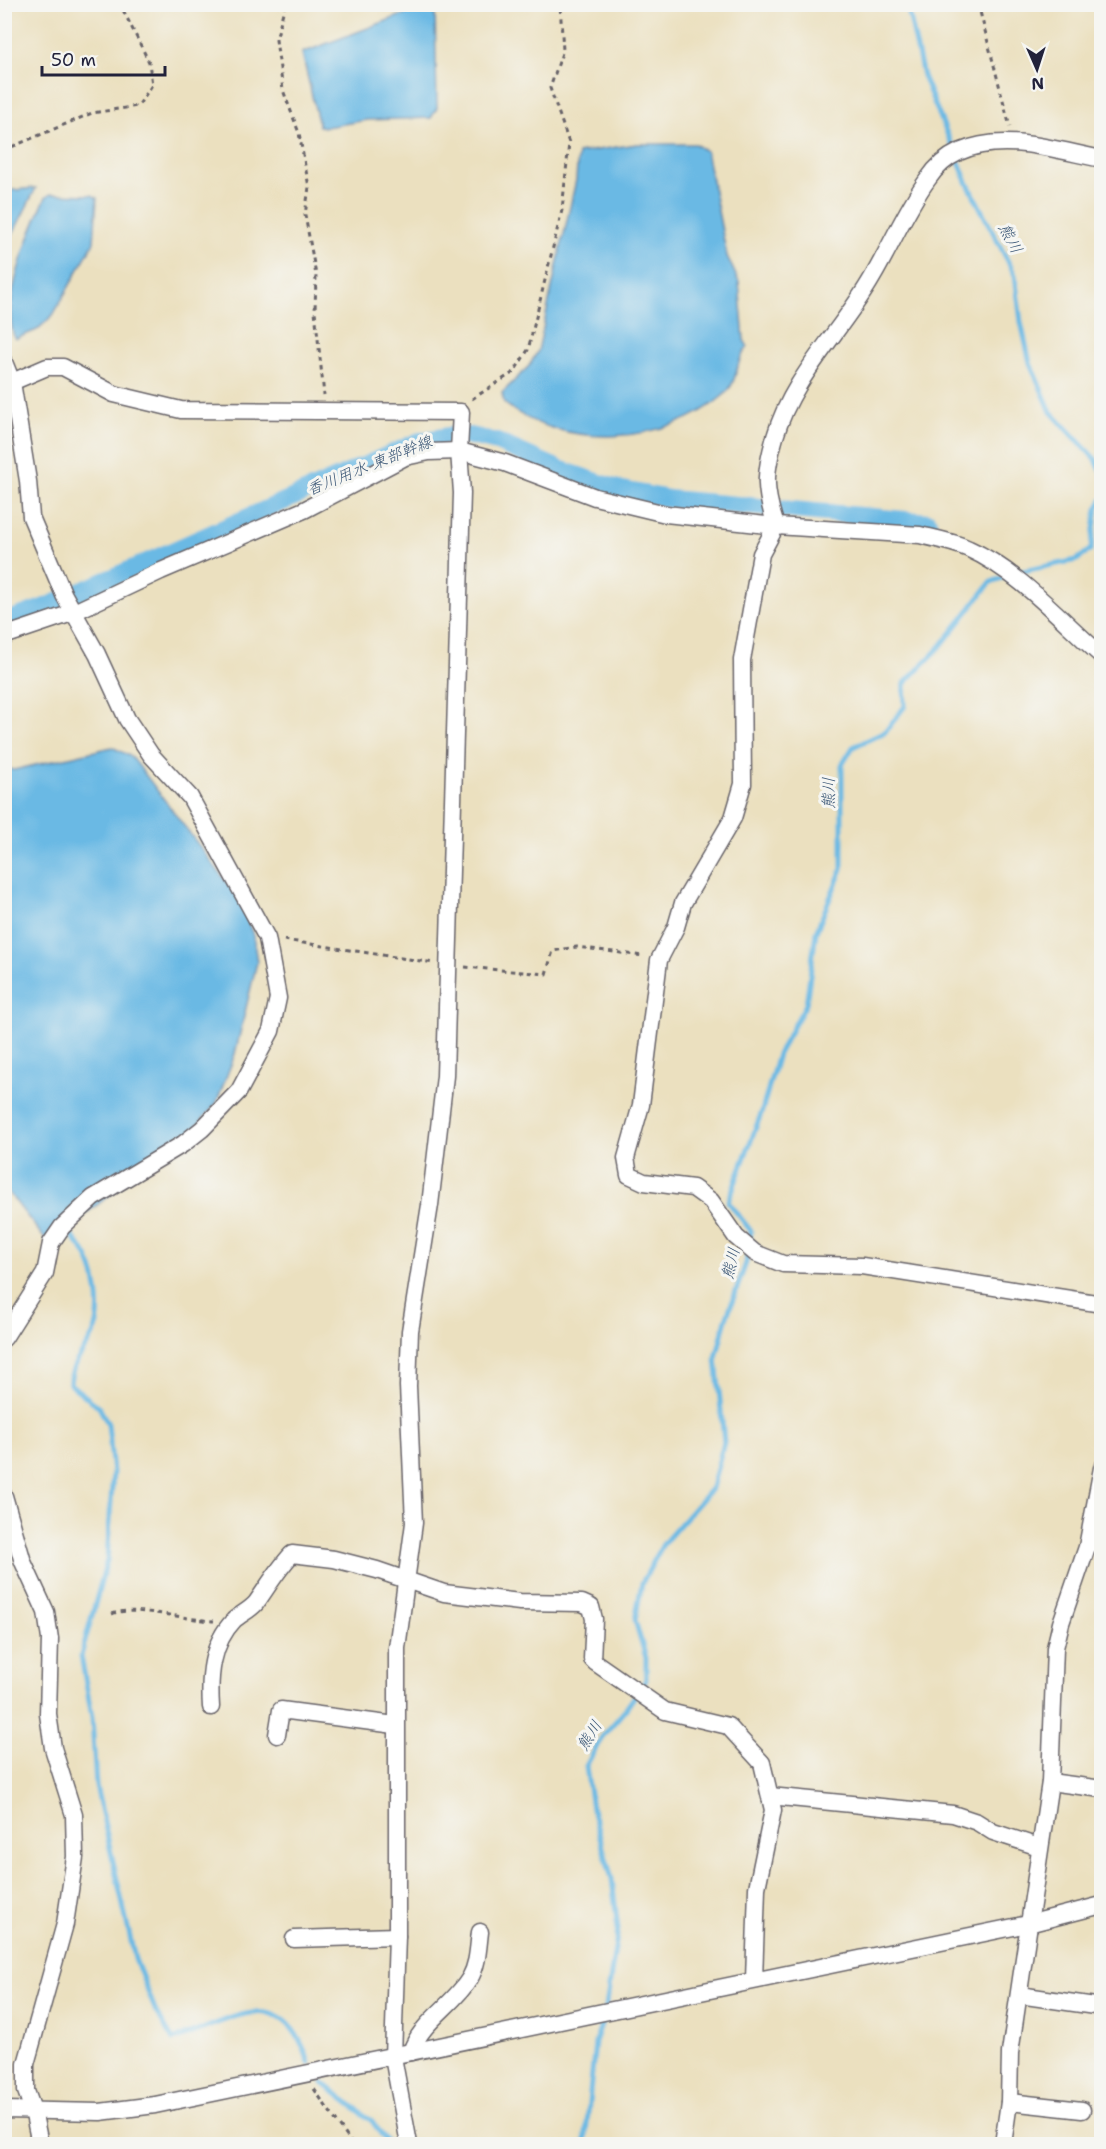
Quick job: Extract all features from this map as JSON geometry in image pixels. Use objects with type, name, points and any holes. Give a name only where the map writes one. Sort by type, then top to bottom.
[{"type":"street","points":[[1101,159],[1004,141],[985,142],[956,154],[927,179],[872,280],[793,394],[775,436],[767,471],[765,492],[776,526],[760,554],[742,660],[743,784],[740,802],[683,903],[676,927],[658,960],[641,1104],[626,1158],[629,1175],[644,1182],[693,1188],[711,1201],[736,1237],[755,1253],[783,1264],[862,1266],[1101,1304]]},
{"type":"street","points":[[4,362],[12,382],[28,481],[31,517],[68,605],[97,654],[127,719],[147,750],[190,797],[267,938],[278,998],[271,1031],[239,1091],[189,1139],[93,1198],[62,1227],[51,1243],[45,1273],[4,1338]]},
{"type":"street","points":[[12,382],[47,367],[63,368],[114,394],[181,410],[461,412],[459,451],[462,493],[445,1076],[430,1205],[410,1331],[408,1386],[414,1523],[397,1648],[395,1725],[397,1936],[393,2057],[410,2145]]},
{"type":"street","points":[[4,636],[68,605],[161,571],[304,510],[405,457],[429,452],[459,451],[505,464],[558,485],[627,506],[666,514],[776,526],[920,535],[969,549],[1002,568],[1101,656]]},
{"type":"street","points":[[1003,2145],[1009,2102],[1010,2053],[1050,1782],[1055,1648],[1061,1623],[1088,1547],[1101,1468]]},
{"type":"street","points":[[4,1496],[23,1562],[46,1612],[50,1639],[48,1714],[53,1748],[74,1815],[75,1857],[65,1924],[26,2064],[26,2091],[33,2110],[39,2145]]},
{"type":"street","points":[[211,1707],[209,1675],[219,1641],[233,1621],[254,1605],[277,1570],[292,1554],[334,1560],[407,1580],[444,1593],[520,1602],[582,1604],[591,1607],[594,1619],[592,1659],[665,1711],[728,1726],[762,1763],[772,1810],[758,1888],[754,1980]]},
{"type":"street","points":[[277,1735],[281,1710],[395,1725]]},
{"type":"street","points":[[1050,1782],[1101,1789]]},
{"type":"street","points":[[770,1796],[953,1814],[977,1822],[993,1832],[1039,1847]]},
{"type":"street","points":[[4,2110],[99,2112],[155,2105],[304,2076],[593,2013],[1028,1924],[1101,1905]]},
{"type":"street","points":[[411,2052],[416,2035],[469,1979],[477,1963],[480,1932]]},
{"type":"street","points":[[294,1939],[397,1936]]},
{"type":"street","points":[[1019,1995],[1101,2007]]},
{"type":"street","points":[[1009,2102],[1082,2110]]},
{"type":"path","points":[[4,150],[92,113],[138,106],[152,85],[149,62],[120,4]]},
{"type":"path","points":[[285,4],[276,40],[283,90],[298,133],[309,187],[305,215],[316,274],[315,311],[325,412]]},
{"type":"path","points":[[461,412],[473,398],[514,372],[528,350],[562,210],[569,143],[550,88],[563,50],[560,4]]},
{"type":"path","points":[[978,4],[996,68],[1010,131],[1004,141]]},
{"type":"path","points":[[267,938],[450,965],[546,974],[553,951],[577,946],[624,952],[658,960]]},
{"type":"path","points":[[112,1614],[119,1611],[145,1612],[181,1619],[233,1621]]},
{"type":"path","points":[[304,2076],[352,2145]]},
{"type":"water","points":[[428,5],[435,10],[437,108],[431,118],[367,120],[326,127],[319,126],[302,53]]},
{"type":"water","points":[[637,144],[695,144],[706,151],[727,256],[739,282],[744,340],[748,347],[740,359],[729,390],[701,412],[674,424],[645,432],[615,436],[585,435],[555,429],[528,418],[504,403],[502,393],[529,366],[538,351],[576,180],[578,153]]},
{"type":"water","points":[[36,188],[8,244],[5,251],[5,191]]},
{"type":"water","points":[[51,194],[92,195],[97,198],[94,242],[53,315],[37,330],[15,339],[11,324],[11,307],[18,268],[39,212],[46,197]]},
{"type":"water","points":[[112,747],[132,757],[238,897],[253,935],[257,962],[235,1054],[216,1104],[189,1134],[48,1243],[5,1188],[5,768],[14,770]]},
{"type":"waterway","name":"熊川","points":[[907,4],[923,76],[968,184],[1015,275],[1021,322],[1030,363],[1051,412],[1096,460],[1102,473]]},
{"type":"waterway","name":"香川用水 東部幹線","points":[[4,622],[48,606],[420,441],[448,436],[471,436],[497,442],[559,469],[618,489],[669,499],[929,522]]},
{"type":"waterway","name":"熊川","points":[[606,2007],[618,1929],[612,1879],[592,1809],[586,1766],[602,1737],[646,1680],[646,1658],[635,1620],[642,1583],[663,1544],[712,1488],[724,1442],[716,1358],[726,1319],[746,1263],[751,1231],[728,1202],[762,1111],[778,1054],[806,1004],[816,932],[842,869],[842,765],[853,747],[885,732],[905,706],[904,684],[940,647],[991,582],[1023,571],[1077,560],[1091,549],[1097,509],[1102,500]]},
{"type":"waterway","points":[[66,1229],[89,1259],[98,1292],[96,1326],[75,1364],[70,1384],[99,1407],[108,1424],[113,1472],[107,1560],[81,1656],[92,1717],[96,1786],[135,1959],[156,2012],[173,2040],[235,2017],[253,2013],[270,2014],[285,2021],[298,2037],[309,2063]]},
{"type":"waterway","name":"熊川","points":[[585,2144],[595,2042],[604,2016]]},
{"type":"waterway","points":[[323,2083],[372,2121],[388,2144]]}]
